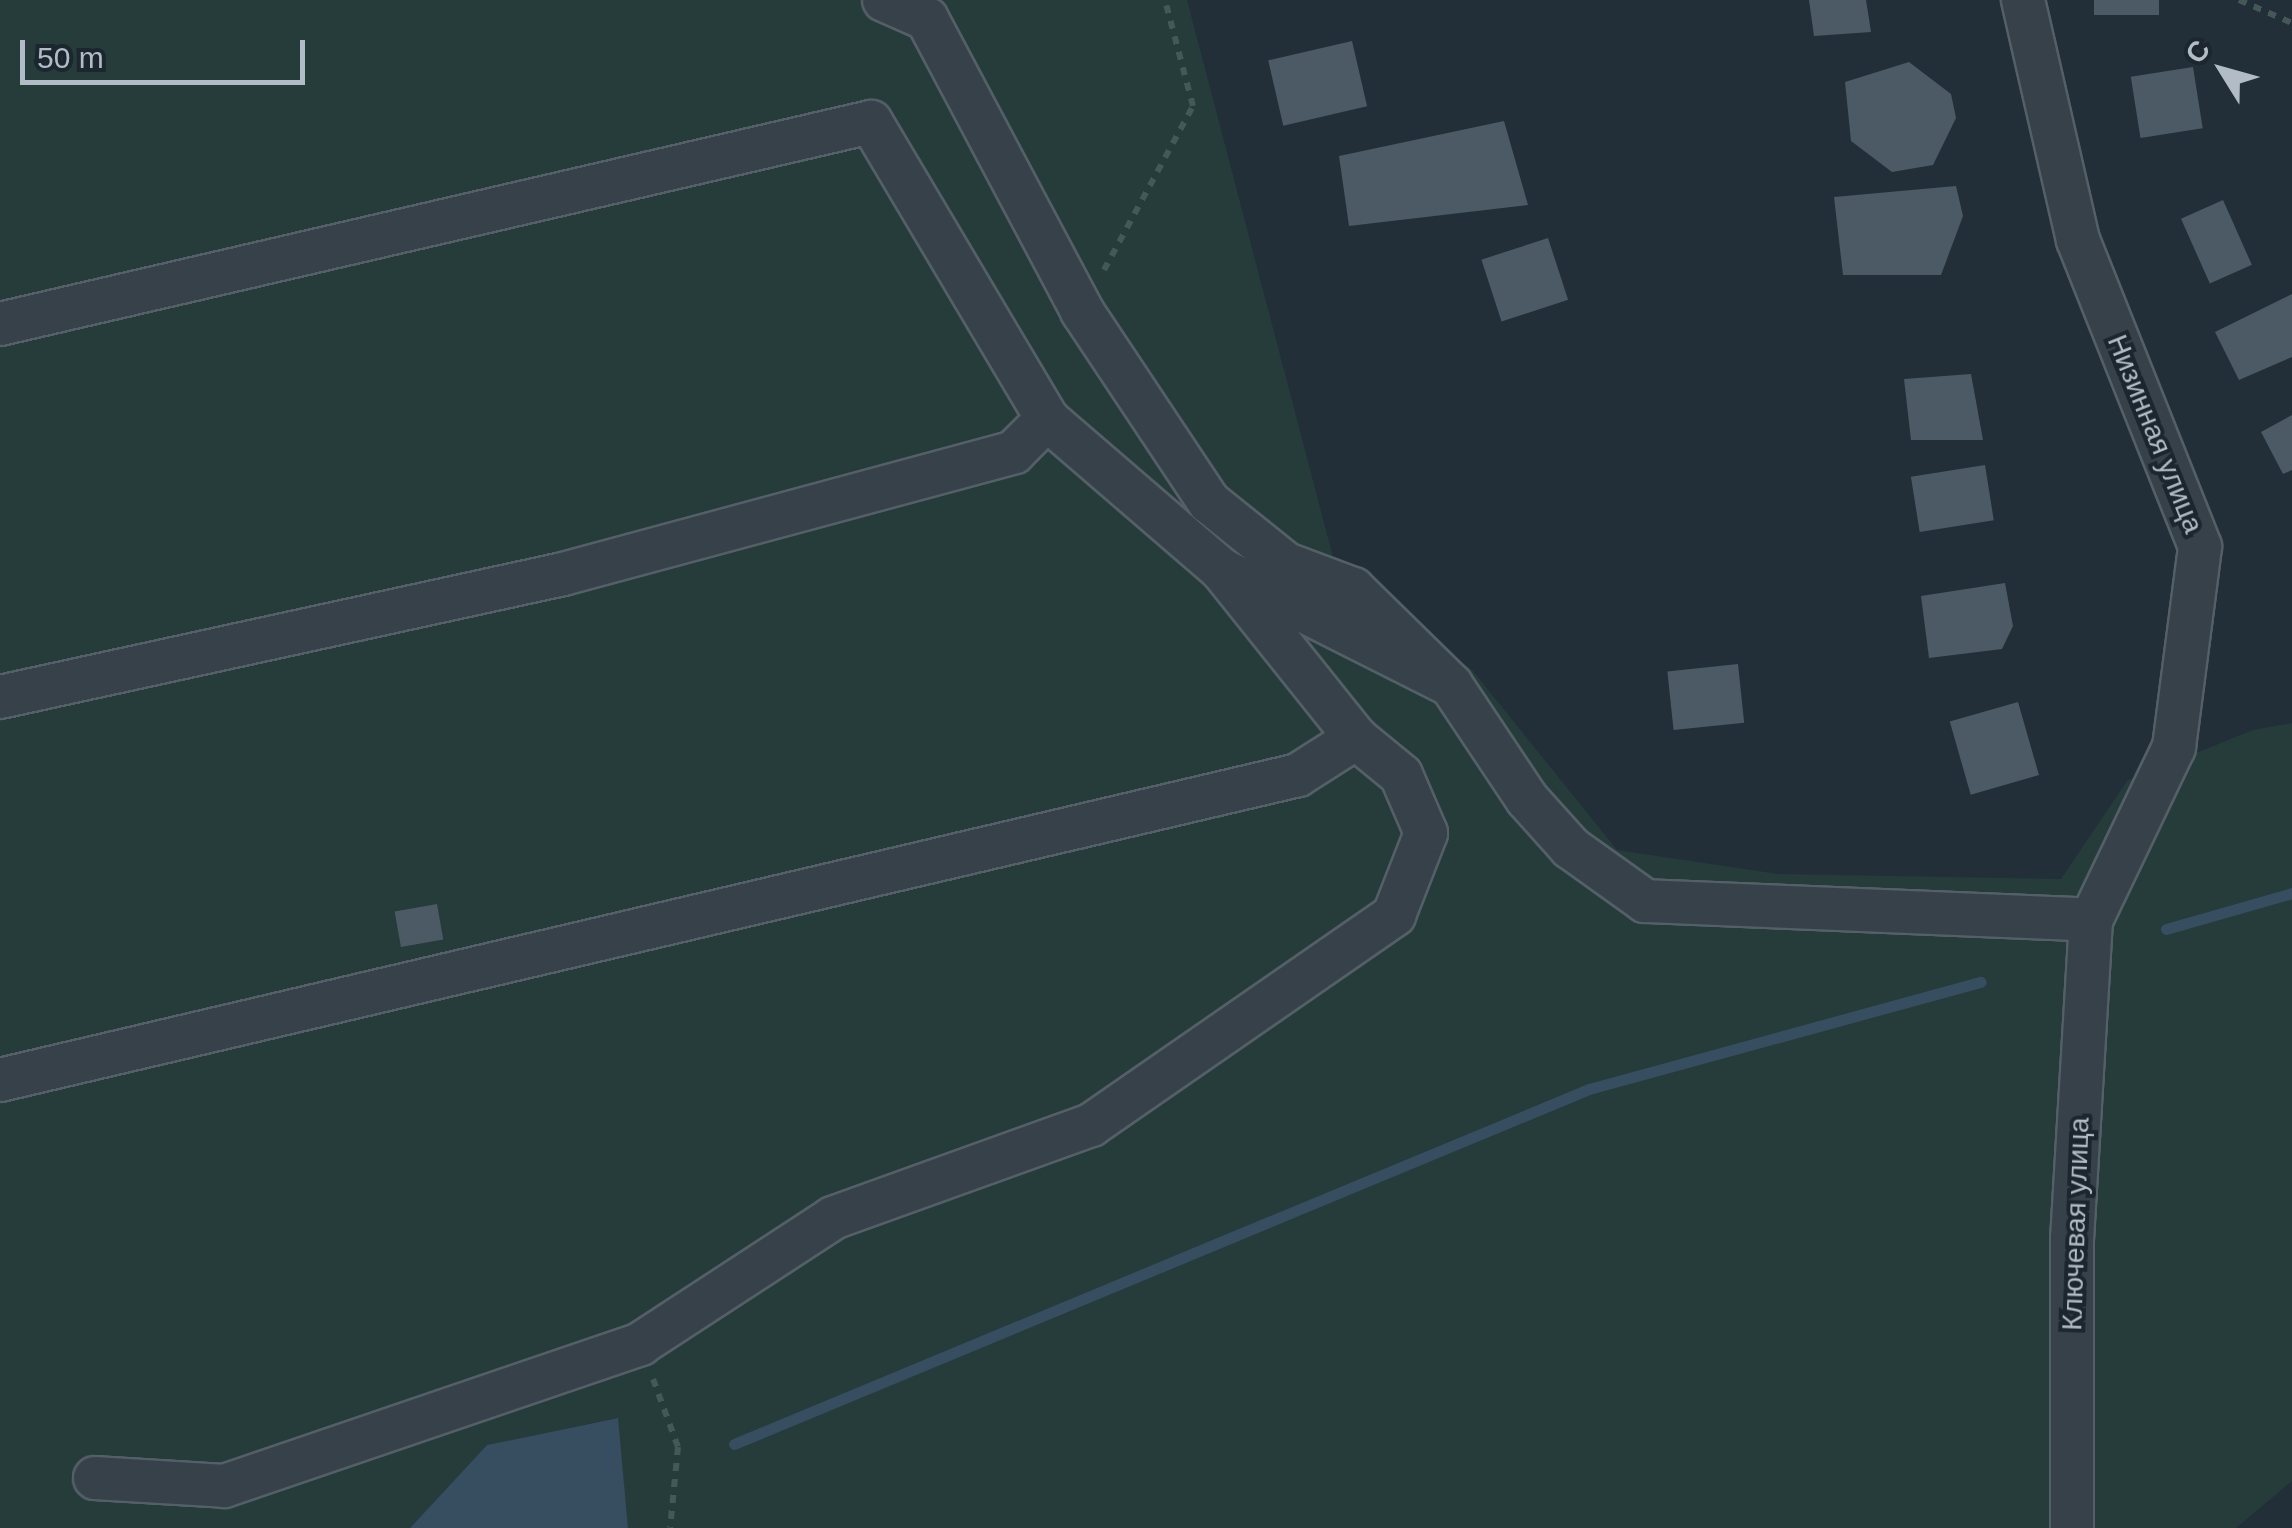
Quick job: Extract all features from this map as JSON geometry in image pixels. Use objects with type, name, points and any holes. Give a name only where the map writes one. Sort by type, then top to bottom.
[{"type":"street","points":[[884,0],[927,20],[1082,311],[1209,502],[1286,564],[1353,589],[1452,685],[1526,799],[1572,848],[1645,902],[2091,920]]},
{"type":"street","name":"Низинная улица","points":[[2022,0],[2078,240],[2200,547],[2174,747],[2091,920]]},
{"type":"street","points":[[0,324],[871,122],[1047,418],[1222,570],[1356,738],[1401,774],[1426,833],[1394,914],[1090,1125],[833,1218],[640,1344],[224,1486],[95,1478]]},
{"type":"street","points":[[0,697],[563,574],[1014,452],[1047,418]]},
{"type":"street","points":[[1222,570],[1452,685]]},
{"type":"street","points":[[0,1080],[1298,774],[1356,738]]},
{"type":"street","name":"Ключевая улица","points":[[2072,1528],[2072,1238],[2091,920]]},
{"type":"path","points":[[1082,311],[1193,106],[1165,0]]},
{"type":"path","points":[[2238,0],[2292,23]]},
{"type":"path","points":[[640,1344],[678,1447],[670,1528]]},
{"type":"green space","points":[[0,0],[1187,0],[1334,561],[1473,671],[1617,850],[1778,874],[2061,879],[2127,781],[2253,730],[2292,723],[2292,1481],[2236,1528],[628,1528],[617,1418],[487,1445],[410,1528],[0,1528]]},
{"type":"water","points":[[618,1418],[628,1528],[410,1528],[487,1445]]},
{"type":"building","points":[[1809,0],[1866,0],[1871,32],[1814,36]]},
{"type":"building","points":[[2094,0],[2159,0],[2159,15],[2094,15]]},
{"type":"building","points":[[1352,41],[1367,106],[1283,126],[1268,60]]},
{"type":"building","points":[[1909,62],[1951,94],[1956,118],[1933,165],[1892,172],[1851,141],[1845,82]]},
{"type":"building","points":[[2193,67],[2203,128],[2140,138],[2131,77]]},
{"type":"building","points":[[1504,121],[1528,205],[1349,226],[1339,156]]},
{"type":"building","points":[[1956,186],[1963,216],[1941,275],[1843,275],[1834,197]]},
{"type":"building","points":[[2223,200],[2252,265],[2210,284],[2181,219]]},
{"type":"building","points":[[1548,238],[1568,300],[1502,321],[1481,260]]},
{"type":"building","points":[[2292,294],[2292,357],[2239,380],[2215,332]]},
{"type":"building","points":[[1971,374],[1983,440],[1911,440],[1904,379]]},
{"type":"building","points":[[2292,415],[2292,470],[2283,474],[2261,432]]},
{"type":"building","points":[[1985,465],[1994,520],[1920,532],[1911,477]]},
{"type":"building","points":[[2005,583],[2013,626],[2002,649],[1929,658],[1921,596]]},
{"type":"building","points":[[1738,664],[1744,723],[1674,730],[1667,671]]},
{"type":"building","points":[[2018,702],[2039,775],[1971,795],[1950,722]]},
{"type":"building","points":[[437,904],[443,939],[401,947],[395,911]]},
{"type":"waterway","points":[[2166,929],[2292,893]]},
{"type":"waterway","points":[[734,1444],[1589,1089],[1981,982]]}]
